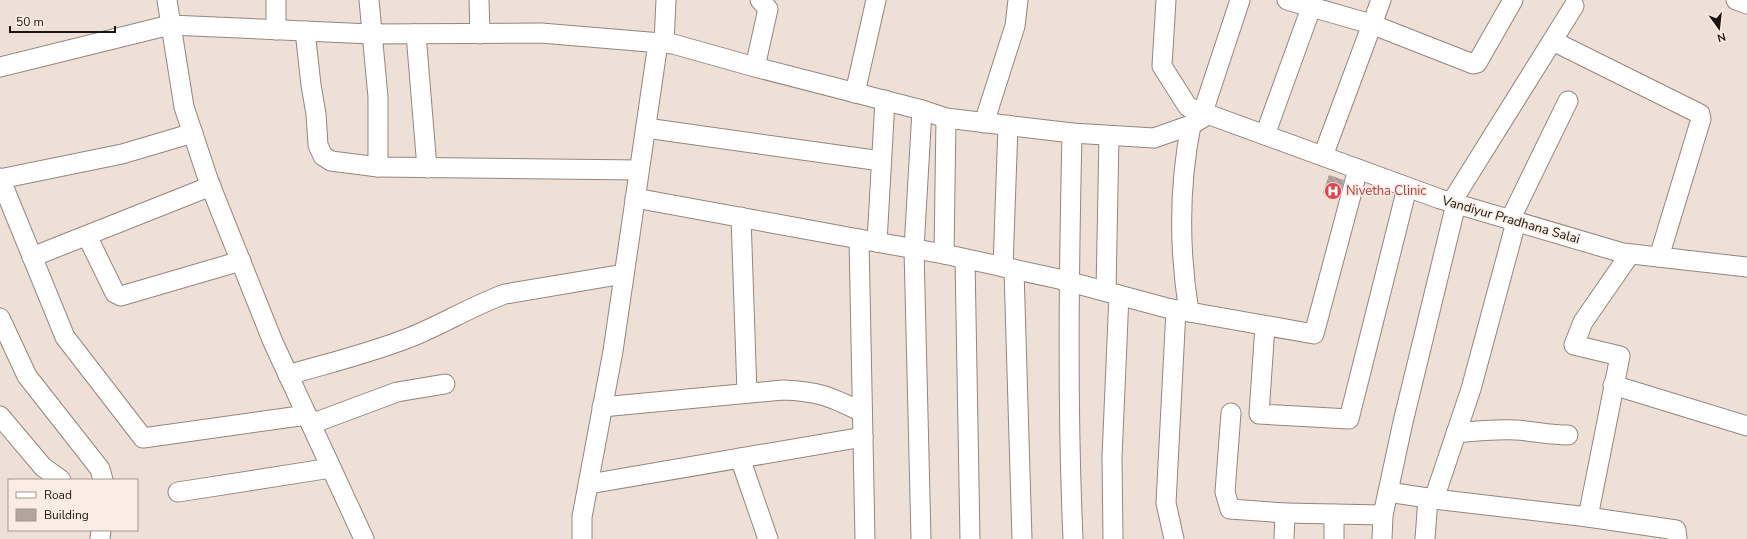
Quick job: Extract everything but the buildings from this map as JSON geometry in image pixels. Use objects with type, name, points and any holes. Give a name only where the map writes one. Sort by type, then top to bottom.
[{"type":"street","points":[[167,0],[184,107],[211,186],[288,375],[364,539]]},
{"type":"street","points":[[276,0],[276,30]]},
{"type":"street","points":[[369,0],[371,34],[376,62],[378,97],[378,167]]},
{"type":"street","points":[[479,0],[480,34]]},
{"type":"street","points":[[582,539],[582,517],[589,484],[624,274],[639,170],[661,43],[666,0]]},
{"type":"street","points":[[755,67],[768,8],[760,0]]},
{"type":"street","points":[[855,93],[876,0]]},
{"type":"street","points":[[984,123],[1015,26],[1018,0]]},
{"type":"street","name":"Vandiyur Pradhana Salai","points":[[1166,0],[1162,66],[1188,107],[1201,117],[1265,135],[1453,204],[1630,254],[1747,267]]},
{"type":"street","points":[[1174,539],[1166,503],[1183,311],[1182,220],[1186,150],[1201,117],[1240,0]]},
{"type":"street","points":[[1287,0],[1371,24],[1473,64],[1477,63],[1513,0]]},
{"type":"street","points":[[1323,156],[1381,0]]},
{"type":"street","points":[[1736,0],[1747,4]]},
{"type":"street","points":[[1382,539],[1383,515],[1453,204],[1574,6]]},
{"type":"street","points":[[1265,135],[1311,8]]},
{"type":"street","points":[[0,68],[170,25],[371,34],[541,33],[673,44],[755,67],[922,110],[946,118],[984,123],[1072,133],[1154,138],[1201,117]]},
{"type":"street","points":[[305,31],[316,114],[318,145],[323,156],[331,161],[378,167],[503,167],[639,170]]},
{"type":"street","points":[[416,34],[426,168]]},
{"type":"street","points":[[1553,40],[1700,114],[1701,119],[1658,257]]},
{"type":"street","points":[[877,242],[885,100]]},
{"type":"street","points":[[1425,539],[1431,499],[1471,389],[1513,221],[1568,101]]},
{"type":"street","points":[[921,539],[914,249],[922,110]]},
{"type":"street","points":[[944,254],[946,118]]},
{"type":"street","points":[[1008,125],[1009,268],[1022,539]]},
{"type":"street","points":[[646,128],[882,161]]},
{"type":"street","points":[[193,133],[122,154],[0,179],[65,337],[143,438],[309,420],[397,392],[445,384]]},
{"type":"street","points":[[1072,133],[1069,282],[1073,539]]},
{"type":"street","points":[[1109,136],[1112,293],[1113,539]]},
{"type":"street","points":[[635,198],[944,254],[964,260],[1009,268],[1069,282],[1183,311],[1314,334],[1358,169]]},
{"type":"street","points":[[32,258],[211,186]]},
{"type":"street","points":[[1265,326],[1259,414],[1349,419],[1407,188]]},
{"type":"street","points":[[741,217],[747,393]]},
{"type":"street","points":[[87,236],[115,293],[121,296],[241,261]]},
{"type":"street","points":[[859,239],[865,539]]},
{"type":"street","points":[[1588,517],[1613,385],[1620,356],[1574,345],[1584,322],[1630,254]]},
{"type":"street","points":[[964,260],[970,539]]},
{"type":"street","points":[[288,375],[409,338],[433,328],[486,301],[505,294],[624,274]]},
{"type":"street","points":[[0,318],[27,376],[100,469],[103,479]]},
{"type":"street","points":[[1613,385],[1747,426]]},
{"type":"street","points":[[602,407],[747,393],[805,390],[826,395],[862,412]]},
{"type":"street","points":[[1231,412],[1225,492],[1230,508],[1285,513],[1383,515]]},
{"type":"street","points":[[0,416],[43,467],[60,479]]},
{"type":"street","points":[[1456,433],[1482,430],[1516,430],[1546,435],[1568,435]]},
{"type":"street","points":[[589,484],[863,437]]},
{"type":"street","points":[[740,458],[768,539]]},
{"type":"street","points":[[178,492],[331,468]]},
{"type":"street","points":[[1388,492],[1431,499],[1588,517],[1676,530],[1677,539]]},
{"type":"street","points":[[1284,539],[1285,513]]},
{"type":"street","points":[[1334,514],[1334,539]]},
{"type":"place","name":"Nivetha Clinic","points":[[1333,191]]}]
